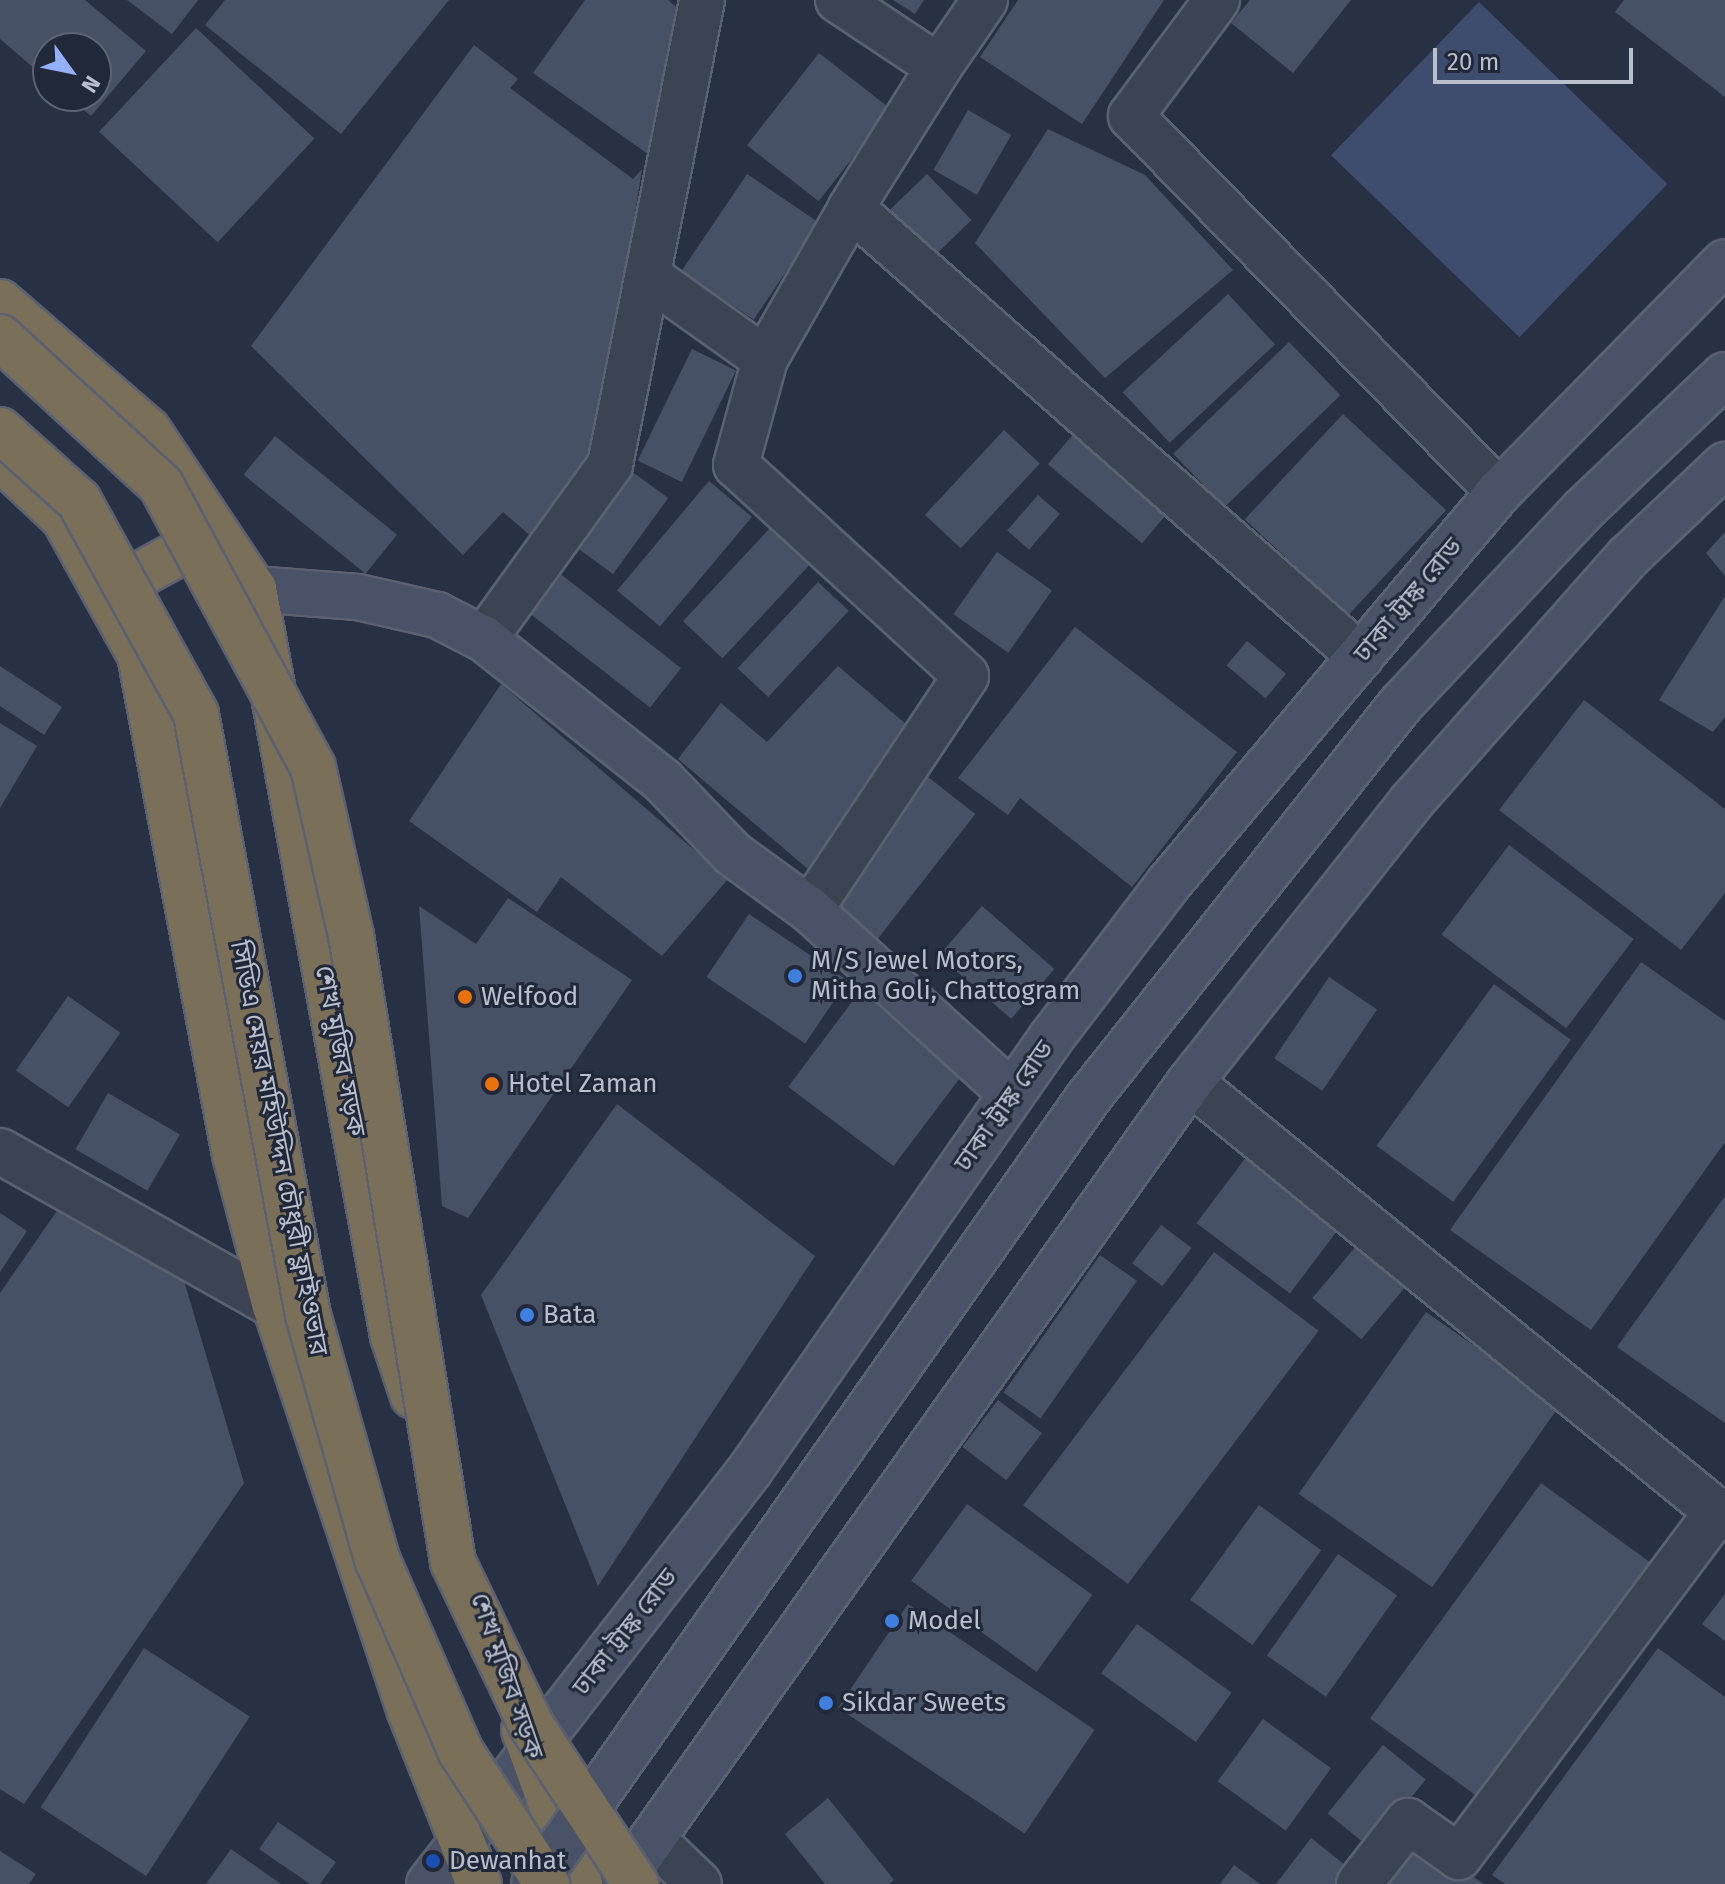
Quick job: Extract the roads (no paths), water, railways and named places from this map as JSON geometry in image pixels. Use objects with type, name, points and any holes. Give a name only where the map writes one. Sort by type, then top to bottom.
[{"type":"highway","name":"শেখ মুজিব সড়ক","points":[[0,302],[148,430],[254,589],[393,1336],[532,1753],[559,1881]]},
{"type":"highway","points":[[0,337],[161,485],[313,767],[351,935],[453,1562],[531,1725],[636,1884]]},
{"type":"highway","name":"সিডিএ মেয়র মহিউদ্দিন চৌধুরী ফ্লাইওভার","points":[[0,430],[79,501],[196,714],[308,1315],[377,1559],[461,1752],[559,1881]]},
{"type":"highway","points":[[0,458],[64,518],[140,655],[235,1155],[275,1306],[409,1709],[479,1884]]},
{"type":"highway","points":[[106,593],[216,533]]},
{"type":"main road","name":"ঢাকা ট্রাঙ্ক রোড","points":[[429,1884],[750,1470],[1012,1094],[1169,883],[1499,492],[1725,262]]},
{"type":"main road","points":[[559,1881],[1088,1098],[1401,704],[1582,511],[1725,375]]},
{"type":"main road","points":[[620,1884],[1190,1082],[1412,801],[1628,557],[1725,465]]},
{"type":"main road","points":[[254,589],[358,597],[437,615],[484,639],[596,724],[733,854],[810,910],[1012,1094]]},
{"type":"street","points":[[484,639],[610,465],[702,0]]},
{"type":"street","points":[[838,0],[939,67]]},
{"type":"street","points":[[810,910],[966,676],[736,465],[765,359],[851,208],[985,0]]},
{"type":"street","points":[[1217,0],[1131,116],[1499,492]]},
{"type":"street","points":[[851,208],[1361,657]]},
{"type":"street","points":[[648,276],[765,359]]},
{"type":"street","points":[[1190,1082],[1720,1516],[1459,1857],[1408,1821],[1359,1884]]},
{"type":"street","points":[[0,1151],[275,1306]]},
{"type":"street","points":[[652,1839],[699,1884]]},
{"type":"water","points":[[1479,2],[1667,184],[1520,337],[1331,155]]},
{"type":"place","name":"M/S Jewel Motors, Mitha Goli, Chattogram","points":[[795,976]]},
{"type":"place","name":"Welfood","points":[[465,997]]},
{"type":"place","name":"Hotel Zaman","points":[[492,1084]]},
{"type":"place","name":"Bata","points":[[527,1315]]},
{"type":"place","name":"Model","points":[[892,1621]]},
{"type":"place","name":"Sikdar Sweets","points":[[826,1703]]},
{"type":"place","name":"Dewanhat","points":[[433,1861]]}]
